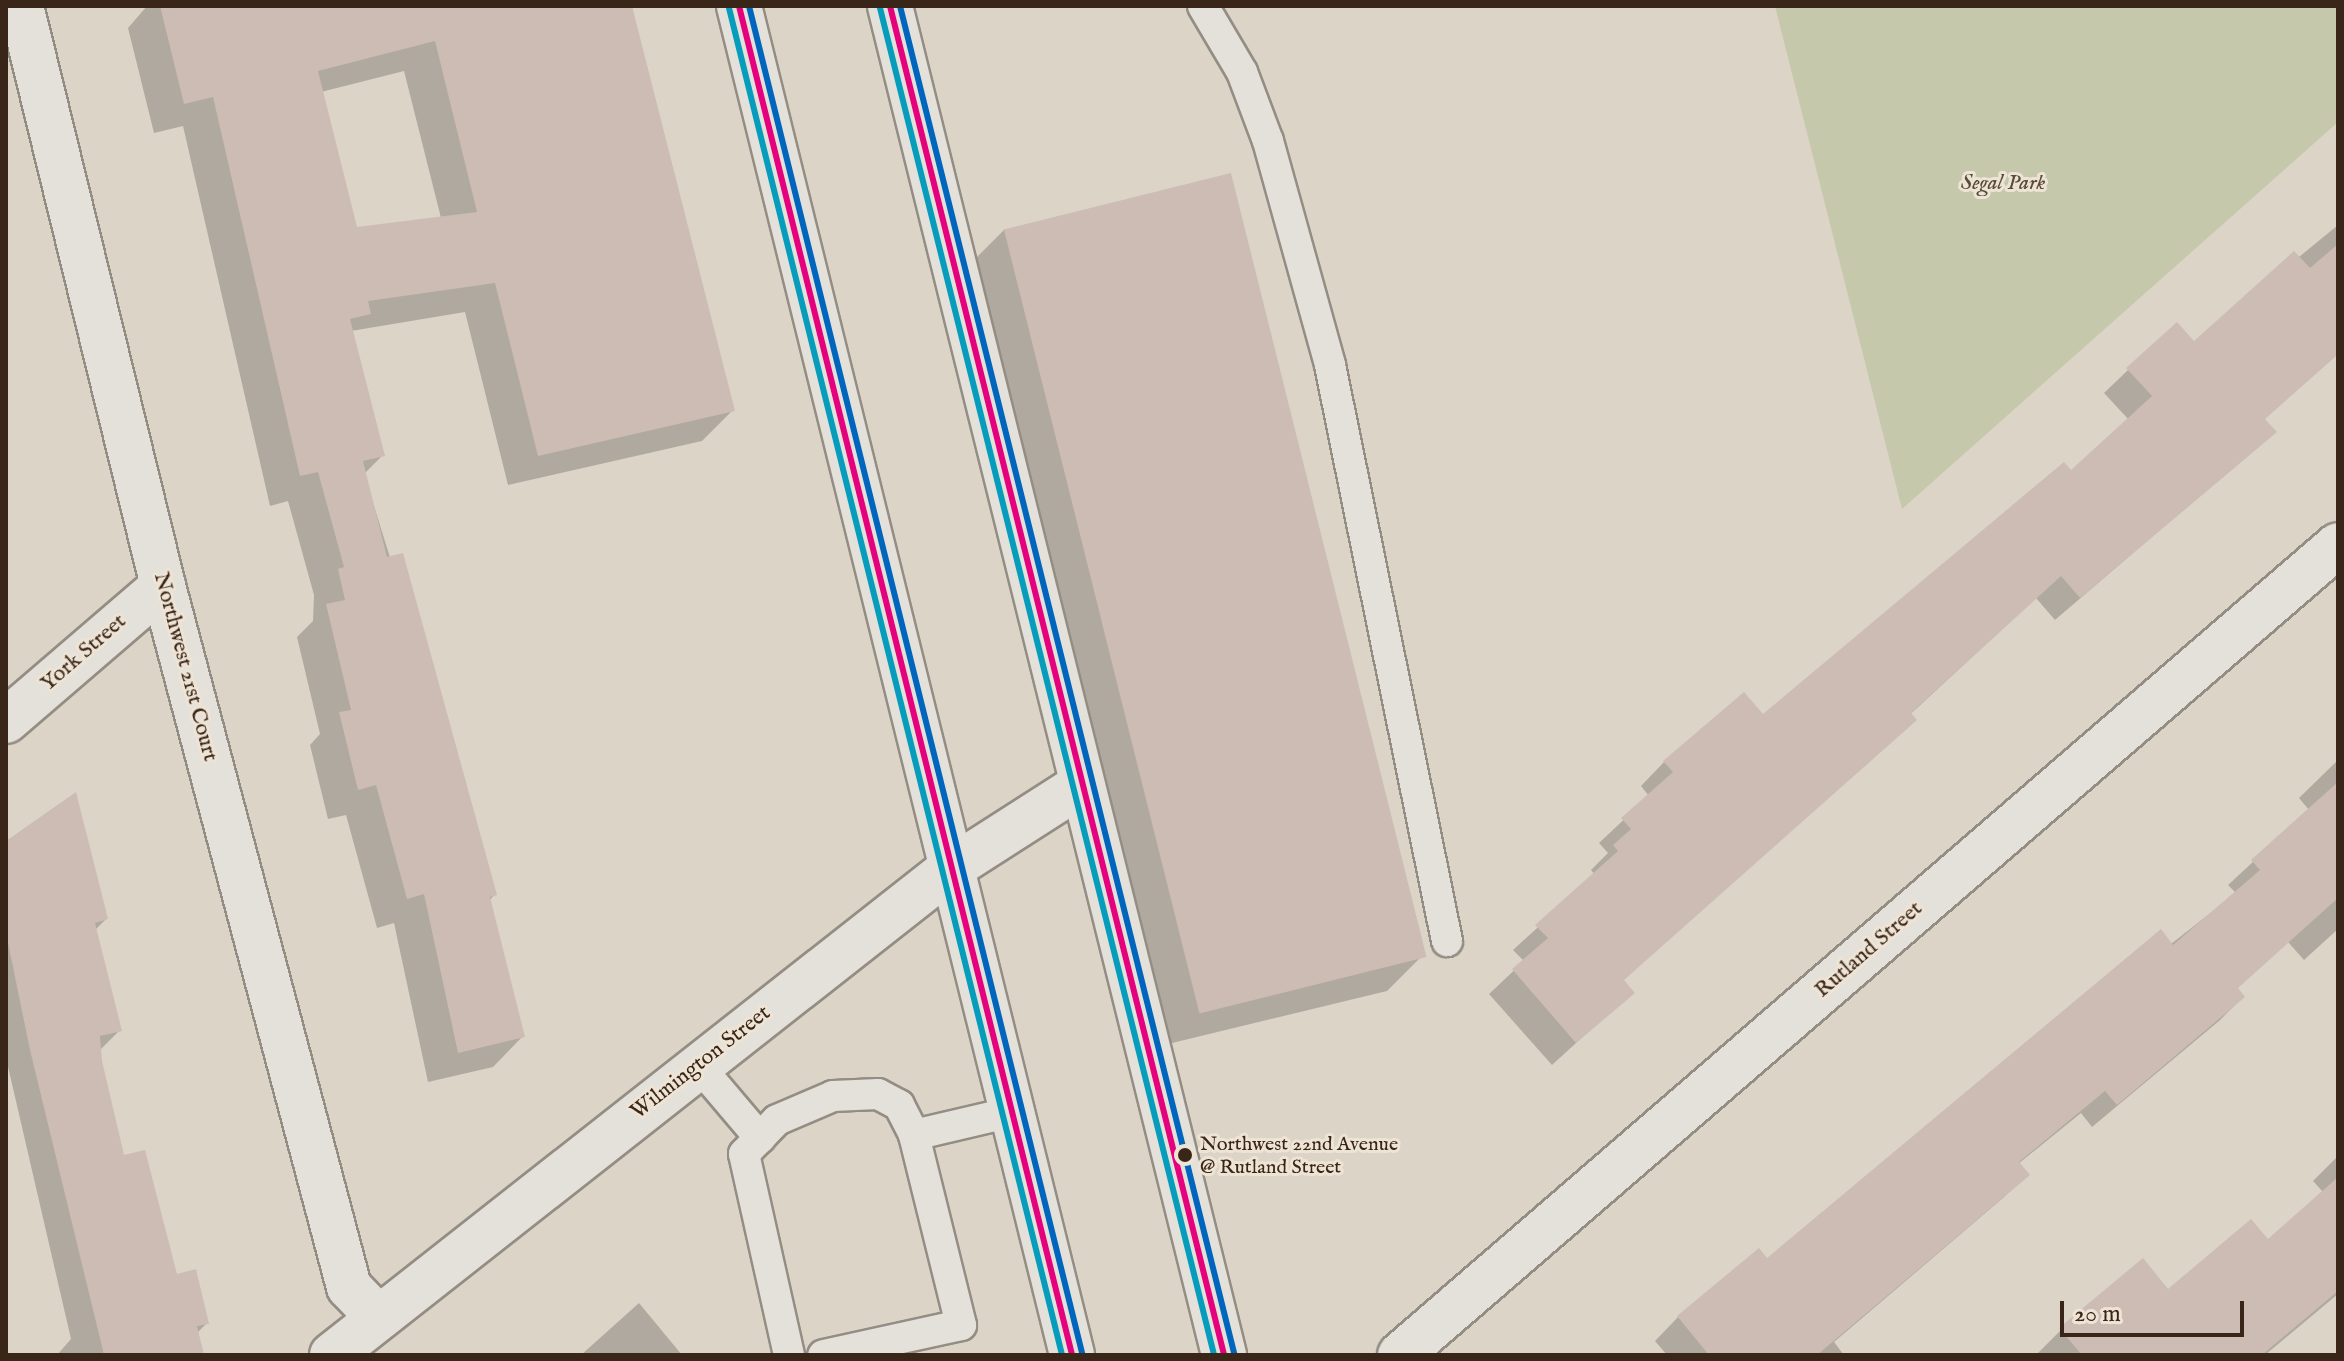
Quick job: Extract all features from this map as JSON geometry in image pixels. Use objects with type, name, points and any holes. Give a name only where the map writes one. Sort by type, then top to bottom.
[{"type":"street","name":"Northwest 21st Court","points":[[21,6],[163,586],[349,1287],[377,1316]]},
{"type":"street","points":[[739,6],[1072,1355]]},
{"type":"street","points":[[890,6],[1224,1355]]},
{"type":"street","name":"Rutland Street","points":[[1400,1355],[1436,1341],[2338,545]]},
{"type":"street","name":"York Street","points":[[6,721],[163,586]]},
{"type":"street","name":"Wilmington Street","points":[[332,1355],[377,1316],[950,869],[1081,785]]},
{"type":"lane","points":[[1203,6],[1242,72],[1268,141],[1330,365],[1447,941]]},
{"type":"lane","points":[[698,1065],[760,1138]]},
{"type":"lane","points":[[789,1355],[744,1154],[777,1120],[833,1096],[878,1094],[899,1105],[914,1135],[961,1325],[823,1355]]},
{"type":"lane","points":[[914,1135],[1012,1112]]},
{"type":"green space","name":"Segal Park","points":[[1775,6],[2338,6],[2338,122],[1902,509]]},
{"type":"building","points":[[160,6],[632,6],[735,411],[538,456],[495,283],[368,301],[371,314],[350,319],[385,456],[363,461],[387,557],[403,553],[497,895],[490,897],[525,1037],[458,1053],[424,894],[407,899],[376,785],[358,790],[339,712],[351,710],[326,604],[345,600],[338,569],[344,567],[318,472],[300,476],[213,97],[184,104]],"holes":[[[435,41],[477,212],[357,227],[318,71]]]},
{"type":"building","points":[[1231,173],[1426,957],[1199,1014],[1004,230]]},
{"type":"building","points":[[2338,244],[2338,354],[2265,419],[2277,432],[2080,598],[2061,576],[1911,713],[1917,720],[1624,980],[1635,993],[1576,1043],[1512,969],[1548,938],[1535,925],[1618,851],[1613,845],[1631,829],[1621,818],[1673,772],[1663,761],[1744,692],[1763,714],[2064,462],[2071,470],[2152,396],[2126,368],[2177,322],[2194,341],[2294,251],[2310,268]]},
{"type":"building","points":[[2338,782],[2338,898],[2238,988],[2245,997],[2117,1105],[2105,1091],[2019,1162],[2030,1175],[1817,1355],[1709,1355],[1677,1316],[1759,1248],[1767,1258],[2161,929],[2173,945],[2260,870],[2251,860]]},
{"type":"building","points":[[76,792],[108,919],[95,923],[122,1031],[100,1036],[102,1061],[124,1155],[145,1150],[177,1274],[196,1269],[209,1324],[197,1326],[204,1355],[104,1355],[30,1050],[6,933],[6,841]]},
{"type":"building","points":[[2338,1177],[2338,1291],[2262,1355],[2082,1355],[2059,1328],[2143,1258],[2168,1289],[2251,1219],[2268,1239]]},
{"type":"transit line","points":[[739,6],[1072,1355]]},
{"type":"transit line","points":[[749,6],[1082,1353]]},
{"type":"transit line","points":[[890,6],[1224,1355]]},
{"type":"transit line","points":[[900,6],[1234,1353]]},
{"type":"transit line","points":[[729,8],[1062,1355]]},
{"type":"transit line","points":[[880,8],[1214,1355]]},
{"type":"place","name":"Northwest 22nd Avenue @ Rutland Street","points":[[1185,1155]]}]
